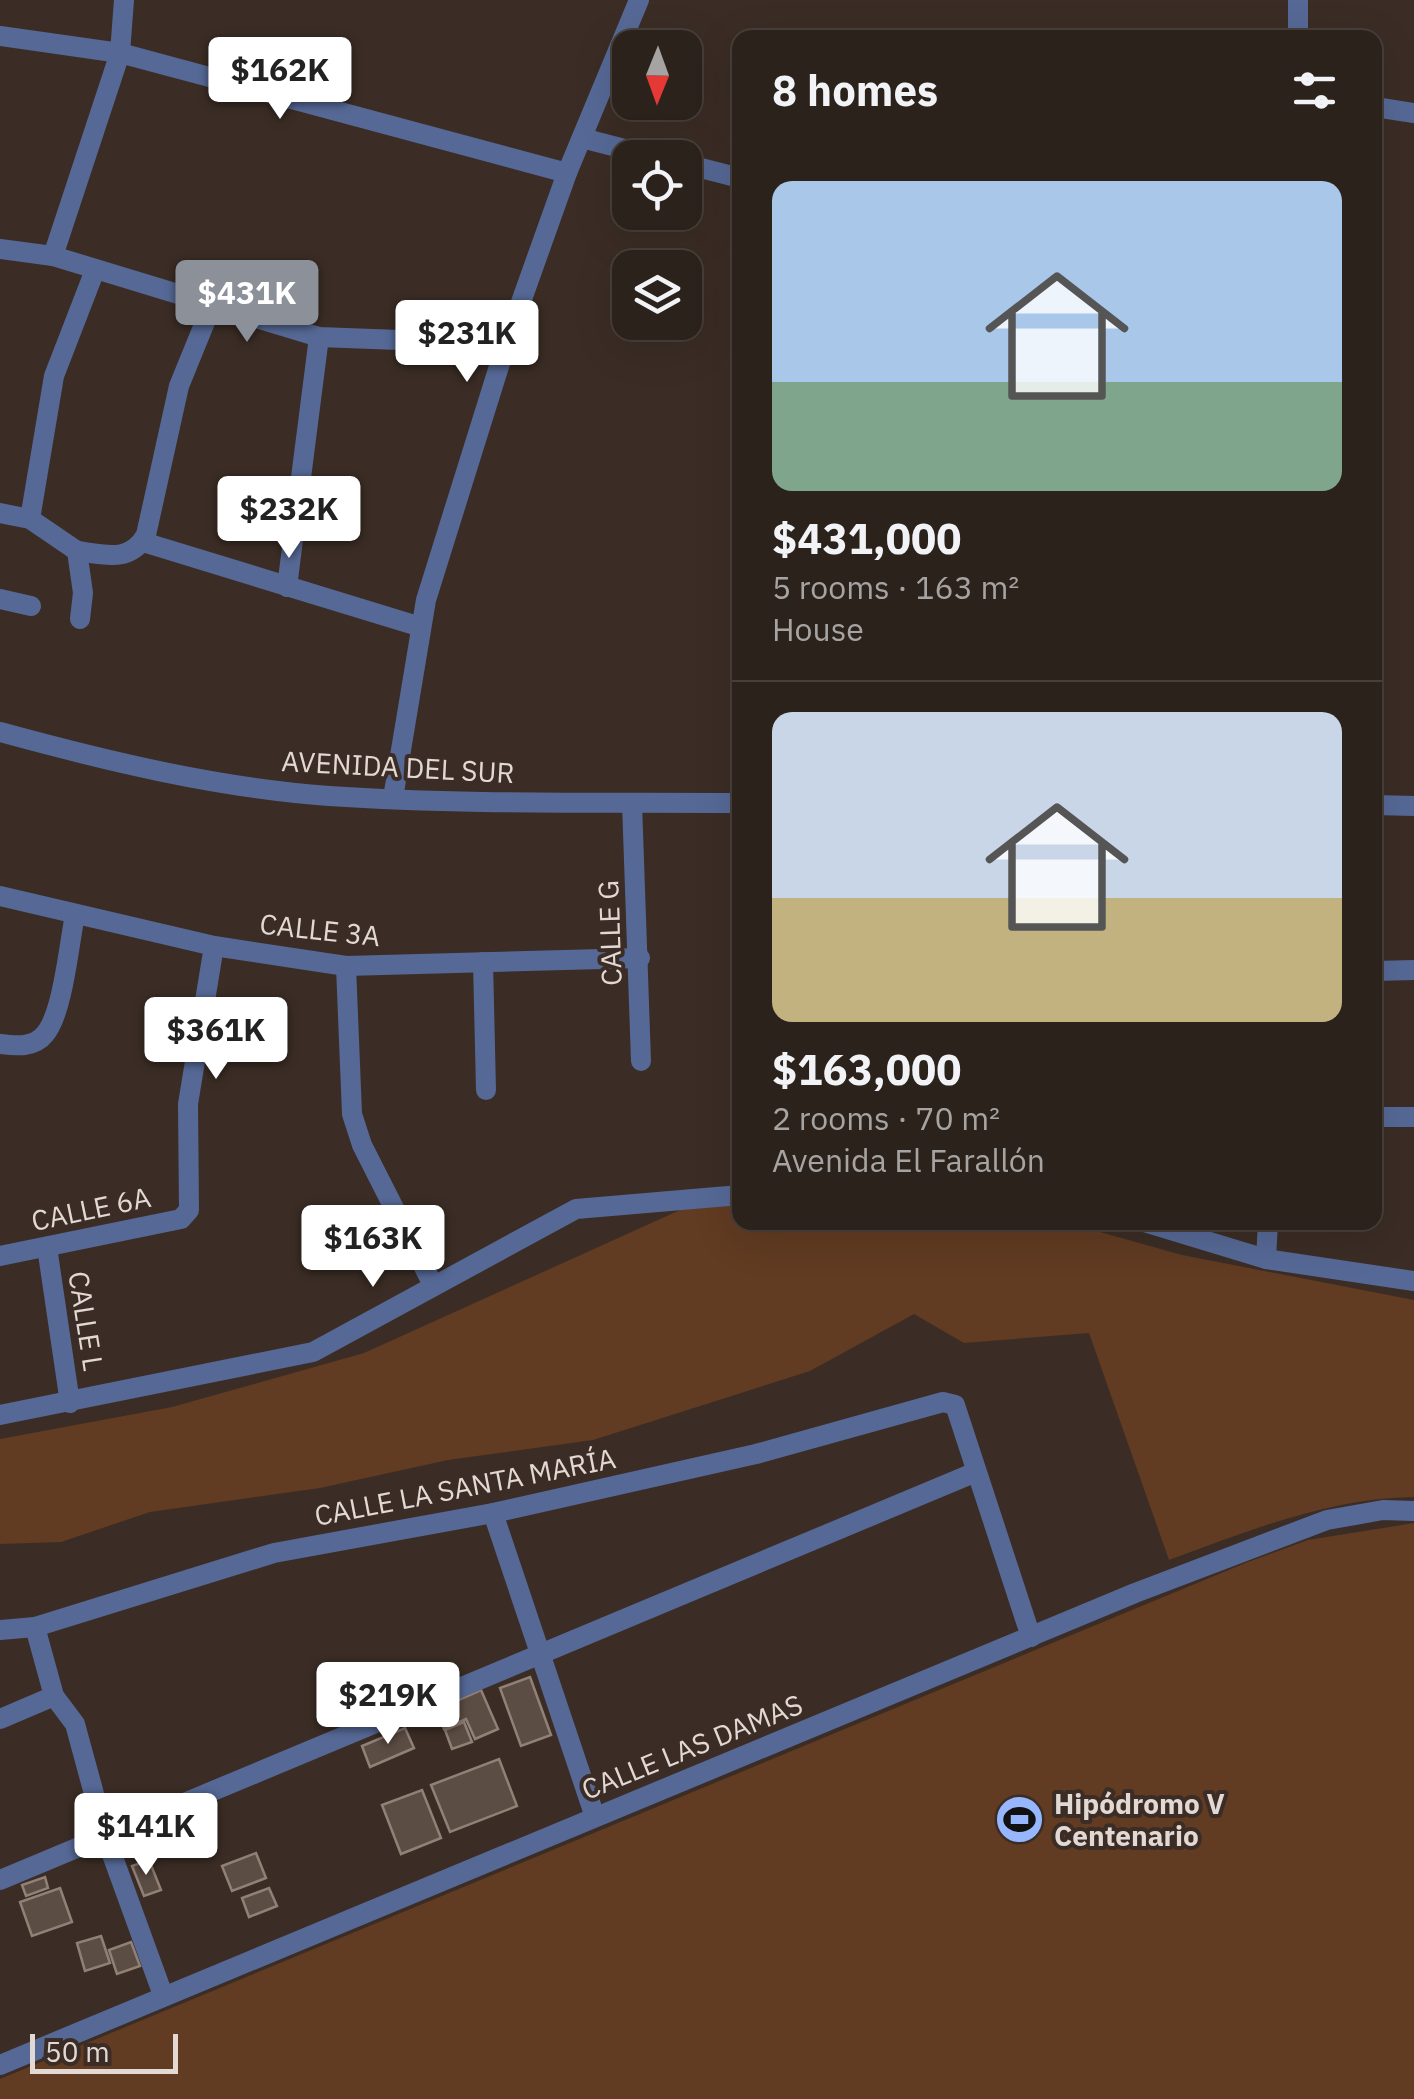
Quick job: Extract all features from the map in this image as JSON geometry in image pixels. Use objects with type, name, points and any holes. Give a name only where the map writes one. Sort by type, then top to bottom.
[{"type":"street","points":[[53,256],[120,53],[124,0]]},
{"type":"street","points":[[393,798],[421,627],[506,344],[567,173],[639,0]]},
{"type":"street","points":[[1298,0],[1298,30]]},
{"type":"street","points":[[0,36],[120,53],[567,173]]},
{"type":"street","points":[[1382,108],[1414,113]]},
{"type":"street","points":[[582,138],[612,146]]},
{"type":"street","points":[[702,168],[732,176]]},
{"type":"street","points":[[0,249],[53,256],[320,337],[506,344]]},
{"type":"street","points":[[30,520],[54,376],[95,270]]},
{"type":"street","points":[[0,513],[30,520],[77,550],[125,555],[142,542],[179,386],[212,305]]},
{"type":"street","points":[[287,587],[320,337]]},
{"type":"street","points":[[142,542],[421,627]]},
{"type":"street","points":[[77,550],[84,593],[80,619]]},
{"type":"street","points":[[0,599],[31,606]]},
{"type":"street","name":"AVENIDA DEL SUR","points":[[0,732],[75,752],[223,782],[326,796],[732,803]]},
{"type":"street","name":"CALLE G","points":[[632,802],[642,1061]]},
{"type":"street","points":[[1382,805],[1414,806]]},
{"type":"street","name":"CALLE 3A","points":[[0,896],[214,946],[346,966],[640,958]]},
{"type":"street","points":[[0,1044],[22,1046],[44,1037],[53,1021],[75,915]]},
{"type":"street","name":"CALLE 6A","points":[[0,1256],[181,1219],[189,1210],[188,1104],[214,946]]},
{"type":"street","points":[[484,962],[486,1090]]},
{"type":"street","points":[[346,966],[352,1114],[362,1145],[432,1283]]},
{"type":"street","points":[[1382,971],[1414,970]]},
{"type":"street","points":[[1382,1116],[1414,1117]]},
{"type":"street","points":[[0,1415],[313,1352],[432,1283],[576,1209],[732,1196]]},
{"type":"street","points":[[1170,1230],[1266,1259],[1414,1281]]},
{"type":"street","points":[[1266,1259],[1268,1230]]},
{"type":"street","name":"CALLE L","points":[[46,1247],[70,1403]]},
{"type":"street","name":"CALLE LA SANTA MARÍA","points":[[0,1630],[35,1627],[274,1553],[493,1513],[756,1454],[943,1402],[955,1405],[976,1472]]},
{"type":"street","points":[[0,1880],[976,1472],[1031,1637]]},
{"type":"street","name":"CALLE LAS DAMAS","points":[[0,2066],[1031,1637],[1326,1520],[1383,1510],[1414,1511]]},
{"type":"street","points":[[493,1513],[595,1817]]},
{"type":"street","points":[[35,1627],[54,1696],[74,1724],[106,1838],[164,1995]]},
{"type":"street","points":[[0,1719],[54,1696]]},
{"type":"shaded area","points":[[732,1195],[732,1230],[1093,1230],[1182,1255],[1414,1300],[1414,1497],[1320,1510],[1169,1560],[1089,1333],[964,1343],[914,1314],[810,1371],[593,1440],[448,1460],[320,1488],[150,1512],[61,1542],[0,1544],[0,1439],[172,1407],[364,1353],[711,1196]]},
{"type":"shaded area","name":"Hipódromo V Centenario","points":[[1414,1523],[1414,2099],[0,2099],[0,2079],[1248,1562],[1308,1540]]},
{"type":"building","points":[[530,1677],[551,1735],[521,1746],[500,1688]]},
{"type":"building","points":[[481,1690],[498,1729],[475,1739],[466,1719],[444,1729],[436,1710]]},
{"type":"building","points":[[464,1722],[472,1742],[452,1749],[445,1730]]},
{"type":"building","points":[[405,1728],[414,1748],[370,1767],[362,1746]]},
{"type":"building","points":[[499,1759],[517,1806],[450,1832],[431,1785]]},
{"type":"building","points":[[422,1790],[441,1838],[401,1854],[382,1805]]},
{"type":"building","points":[[256,1853],[266,1878],[232,1891],[222,1866]]},
{"type":"building","points":[[149,1860],[161,1890],[144,1896],[132,1866]]},
{"type":"building","points":[[45,1877],[48,1888],[26,1896],[22,1885]]},
{"type":"building","points":[[60,1888],[72,1922],[32,1936],[20,1902]]},
{"type":"building","points":[[269,1888],[277,1906],[249,1917],[242,1898]]},
{"type":"building","points":[[101,1936],[110,1963],[85,1971],[77,1943]]},
{"type":"building","points":[[131,1942],[140,1966],[117,1974],[109,1950]]},
{"type":"place","name":"Hipódromo V Centenario","points":[[1019,1820]]}]
